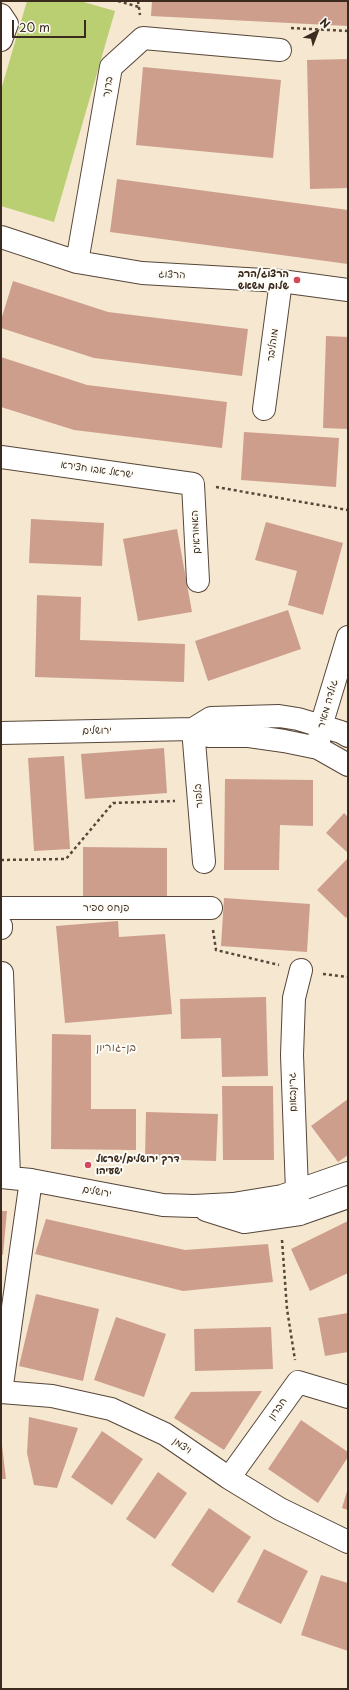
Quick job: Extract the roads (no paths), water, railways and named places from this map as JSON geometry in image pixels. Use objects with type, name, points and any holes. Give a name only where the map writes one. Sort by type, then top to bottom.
[{"type":"street","points":[[1,16],[7,24],[1,40]]},
{"type":"street","name":"ברנר","points":[[77,262],[111,67],[142,38],[280,50]]},
{"type":"street","name":"הרצוג","points":[[1,237],[77,262],[142,273],[282,281],[348,290]]},
{"type":"street","name":"מוהליבר","points":[[264,409],[282,281]]},
{"type":"street","name":"ישראל אבו חצירא","points":[[1,456],[193,484]]},
{"type":"street","name":"האמוראים","points":[[193,484],[198,581]]},
{"type":"street","name":"גולדה מאיר","points":[[318,748],[321,726],[348,637]]},
{"type":"street","points":[[193,729],[211,718],[279,716],[298,719],[341,732],[348,736]]},
{"type":"street","name":"ירושלים","points":[[1,733],[193,729],[209,736],[249,736],[318,748],[348,765]]},
{"type":"street","name":"בלפור","points":[[193,729],[204,862]]},
{"type":"street","name":"פנחס ספיר","points":[[1,908],[211,908]]},
{"type":"street","name":"גרינבאום","points":[[300,1214],[297,1191],[292,1055],[294,998],[301,970]]},
{"type":"street","points":[[2,973],[5,1177]]},
{"type":"street","name":"ירושלים","points":[[5,1177],[31,1180],[163,1205],[194,1206],[233,1204],[282,1196],[348,1173]]},
{"type":"street","points":[[1,1392],[31,1180]]},
{"type":"street","name":"ירושלים","points":[[194,1206],[244,1222],[300,1214],[348,1197]]},
{"type":"street","name":"חברון","points":[[229,1478],[298,1382],[348,1397]]},
{"type":"street","name":"ויצמן","points":[[1,1392],[52,1396],[111,1409],[165,1434],[229,1478],[280,1509],[348,1542]]},
{"type":"place","name":"הרצוג/הרב שלום משאש","points":[[297,280]]},
{"type":"place","name":"דרך ירושלים/ישראל ישעיהו","points":[[88,1165]]},
{"type":"district","name":"בן-גוריון","points":[[116,1048]]}]
